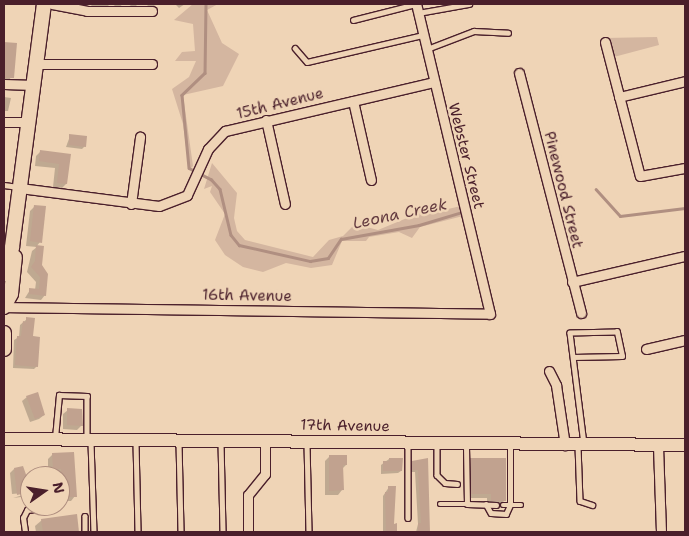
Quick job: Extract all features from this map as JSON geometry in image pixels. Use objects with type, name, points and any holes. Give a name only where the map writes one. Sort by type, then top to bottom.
[{"type":"main road","points":[[4,307],[12,283],[15,258],[12,247],[44,4]]},
{"type":"main road","points":[[4,274],[6,256],[12,247]]},
{"type":"main road","points":[[4,333],[4,349]]},
{"type":"main road","name":"17th Avenue","points":[[4,439],[685,445]]},
{"type":"street","points":[[52,4],[152,11]]},
{"type":"street","name":"Webster Street","points":[[417,7],[490,314]]},
{"type":"street","points":[[605,42],[640,176],[685,168]]},
{"type":"street","points":[[37,64],[152,64]]},
{"type":"street","name":"Pinewood Street","points":[[519,73],[580,313]]},
{"type":"street","points":[[619,98],[685,81]]},
{"type":"street","name":"15th Avenue","points":[[20,188],[131,204],[160,206],[187,194],[202,168],[208,149],[225,132],[266,120],[434,82]]},
{"type":"street","points":[[4,84],[34,85]]},
{"type":"street","points":[[353,101],[372,180]]},
{"type":"street","points":[[266,120],[285,204]]},
{"type":"street","points":[[4,122],[29,122]]},
{"type":"street","points":[[131,204],[140,137]]},
{"type":"street","points":[[572,282],[685,256]]},
{"type":"street","name":"16th Avenue","points":[[4,307],[490,314]]},
{"type":"street","points":[[646,350],[685,340]]},
{"type":"street","points":[[549,371],[556,384],[564,445]]},
{"type":"street","points":[[248,532],[248,495],[265,474],[265,440]]},
{"type":"street","points":[[658,446],[661,532]]},
{"type":"lane","points":[[353,20],[417,7],[468,4]]},
{"type":"lane","points":[[427,49],[474,31],[508,33]]},
{"type":"lane","points":[[295,48],[307,62],[423,35]]},
{"type":"lane","points":[[4,185],[20,188]]},
{"type":"lane","points":[[573,357],[622,356],[617,332],[570,333],[581,445],[580,501],[592,505]]},
{"type":"lane","points":[[55,440],[59,395],[87,396],[94,532]]},
{"type":"lane","points":[[136,441],[138,532]]},
{"type":"lane","points":[[179,441],[181,532]]},
{"type":"lane","points":[[221,441],[223,532]]},
{"type":"lane","points":[[307,441],[309,532]]},
{"type":"lane","points":[[408,443],[408,518]]},
{"type":"lane","points":[[437,443],[437,475],[445,483],[457,484]]},
{"type":"lane","points":[[466,444],[467,504]]},
{"type":"lane","points":[[486,504],[491,513],[506,514],[510,505],[510,444]]},
{"type":"lane","points":[[440,504],[496,505]]},
{"type":"lane","points":[[503,505],[521,505]]},
{"type":"lane","points":[[25,516],[25,532]]},
{"type":"lane","points":[[85,516],[85,532]]},
{"type":"shaded area","points":[[193,4],[218,4],[207,10],[222,43],[239,54],[223,86],[183,95],[193,166],[189,170],[183,124],[172,89],[189,77],[196,61],[175,61],[182,52],[195,51],[193,24],[174,20]]},
{"type":"shaded area","points":[[657,37],[659,45],[610,58],[605,38]]},
{"type":"shaded area","points":[[212,163],[237,193],[234,218],[237,231],[245,240],[313,257],[329,240],[343,236],[355,224],[378,230],[407,218],[424,206],[435,212],[461,206],[463,216],[420,227],[412,238],[399,232],[369,237],[366,241],[342,241],[332,265],[311,268],[286,263],[263,272],[243,267],[225,255],[215,240],[225,214],[210,192],[212,186],[204,189]]},
{"type":"building","points":[[4,42],[17,43],[14,78],[4,78]]},
{"type":"building","points":[[69,134],[87,136],[86,147],[69,145]]},
{"type":"building","points":[[40,150],[71,154],[67,184],[57,183],[59,164],[39,161]]},
{"type":"building","points":[[34,205],[46,206],[42,243],[30,241]]},
{"type":"building","points":[[36,245],[44,246],[42,265],[48,274],[46,296],[29,294],[29,288],[39,289],[40,277],[31,267],[35,261]]},
{"type":"building","points":[[26,317],[35,318],[33,336],[40,337],[38,367],[15,365],[17,336],[21,336],[23,321],[26,322]]},
{"type":"building","points":[[38,392],[45,415],[35,419],[26,396]]},
{"type":"building","points":[[67,408],[82,409],[83,426],[67,425]]},
{"type":"building","points":[[74,452],[77,497],[70,497],[70,466],[53,466],[52,453]]},
{"type":"building","points":[[329,455],[347,455],[347,465],[343,465],[344,490],[329,491]]},
{"type":"building","points":[[389,458],[403,458],[402,471],[383,471],[383,461],[389,461]]},
{"type":"building","points":[[428,458],[430,532],[418,532],[418,523],[421,523],[418,470],[412,470],[412,461]]},
{"type":"building","points":[[470,458],[506,458],[506,501],[491,501],[491,494],[471,494]]},
{"type":"building","points":[[20,467],[20,494],[17,495],[14,468]]},
{"type":"building","points":[[388,486],[396,486],[394,524],[397,523],[397,532],[386,532],[385,492],[388,492]]},
{"type":"building","points":[[77,514],[79,532],[43,532],[41,519]]},
{"type":"waterway","name":"Leona Creek","points":[[206,4],[205,73],[182,95],[189,168],[211,179],[220,189],[231,235],[239,245],[310,261],[328,258],[341,239],[419,225],[462,212]]},
{"type":"waterway","points":[[596,189],[620,216],[685,208]]}]
